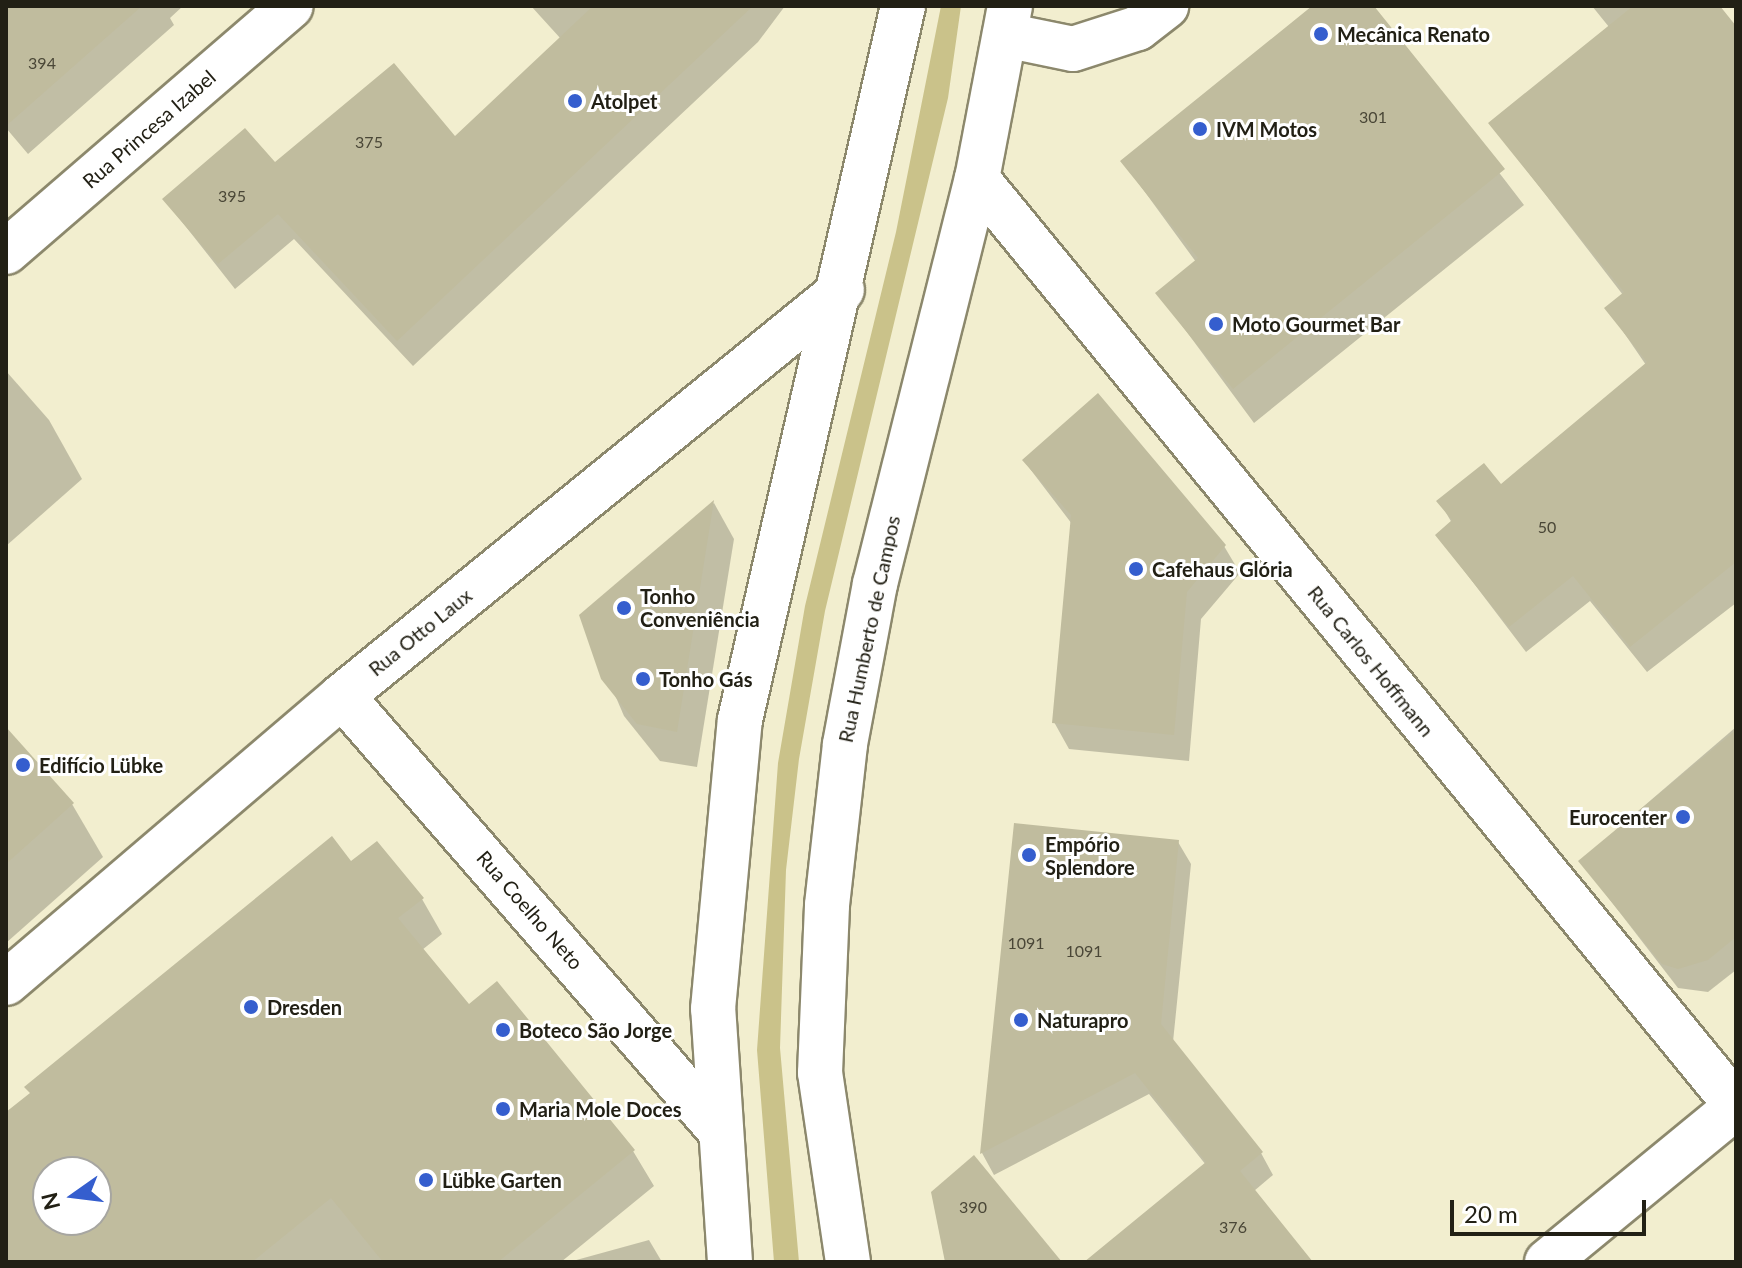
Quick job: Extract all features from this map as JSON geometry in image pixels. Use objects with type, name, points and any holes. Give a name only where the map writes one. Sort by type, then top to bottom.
[{"type":"street","name":"Rua Princesa Izabel","points":[[6,252],[291,6]]},
{"type":"street","points":[[730,1262],[716,1126],[713,1009],[740,720],[842,290],[903,6]]},
{"type":"street","points":[[1008,20],[1073,49],[1138,28],[1166,6]]},
{"type":"street","name":"Rua Humberto de Campos","points":[[848,1262],[820,1073],[827,905],[845,744],[875,584],[977,179],[1008,20]]},
{"type":"street","name":"Rua Carlos Hoffmann","points":[[977,179],[1736,1106]]},
{"type":"street","name":"Rua Otto Laux","points":[[6,983],[342,696],[842,290]]},
{"type":"street","name":"Rua Coelho Neto","points":[[342,696],[716,1126]]},
{"type":"street","points":[[1547,1262],[1736,1106]]},
{"type":"shaded area","points":[[941,6],[961,6],[948,98],[825,611],[799,759],[786,870],[780,1048],[799,1262],[774,1262],[757,1050],[778,763],[805,606],[896,232]]},
{"type":"building","points":[[6,6],[142,6],[6,126]]},
{"type":"building","points":[[593,6],[753,6],[397,341],[278,214],[218,264],[162,199],[245,128],[275,162],[394,63],[455,136]]},
{"type":"building","points":[[1312,6],[1374,6],[1505,169],[1233,389],[1155,293],[1198,258],[1120,161]]},
{"type":"building","points":[[1633,6],[1720,6],[1736,26],[1736,562],[1630,647],[1573,576],[1509,627],[1435,535],[1452,520],[1436,501],[1484,463],[1501,484],[1647,362],[1604,308],[1624,292],[1488,123]]},
{"type":"building","name":"Cafehaus Glória","points":[[1098,393],[1226,545],[1187,592],[1174,735],[1052,723],[1071,515],[1022,460]]},
{"type":"building","points":[[714,500],[677,732],[637,724],[601,679],[579,615]]},
{"type":"building","name":"Edifício Lübke","points":[[6,727],[74,803],[6,864]]},
{"type":"building","name":"Eurocenter","points":[[1736,730],[1736,937],[1708,960],[1678,969],[1662,964],[1578,861]]},
{"type":"building","points":[[1014,823],[1179,840],[1161,1024],[1263,1152],[1240,1171],[1313,1262],[1084,1262],[1206,1162],[1135,1073],[980,1154]]},
{"type":"building","points":[[332,836],[351,861],[377,841],[424,898],[398,918],[469,1004],[497,981],[635,1150],[498,1262],[383,1262],[331,1198],[252,1262],[6,1262],[6,1112],[30,1093],[24,1087]]},
{"type":"building","points":[[974,1155],[1062,1262],[945,1262],[931,1192]]},
{"type":"place","name":"Mecânica Renato","points":[[1321,34]]},
{"type":"place","name":"Atolpet","points":[[575,101]]},
{"type":"place","name":"IVM Motos","points":[[1200,129]]},
{"type":"place","name":"Moto Gourmet Bar","points":[[1216,324]]},
{"type":"place","name":"Cafehaus Glória","points":[[1136,569]]},
{"type":"place","name":"Tonho Conveniência","points":[[624,608]]},
{"type":"place","name":"Tonho Gás","points":[[643,679]]},
{"type":"place","name":"Edifício Lübke","points":[[23,765]]},
{"type":"place","name":"Eurocenter","points":[[1683,817]]},
{"type":"place","name":"Empório Splendore","points":[[1029,855]]},
{"type":"place","name":"Dresden","points":[[251,1007]]},
{"type":"place","name":"Naturapro","points":[[1021,1020]]},
{"type":"place","name":"Boteco São Jorge","points":[[503,1030]]},
{"type":"place","name":"Maria Mole Doces","points":[[503,1109]]},
{"type":"place","name":"Lübke Garten","points":[[426,1180]]}]
